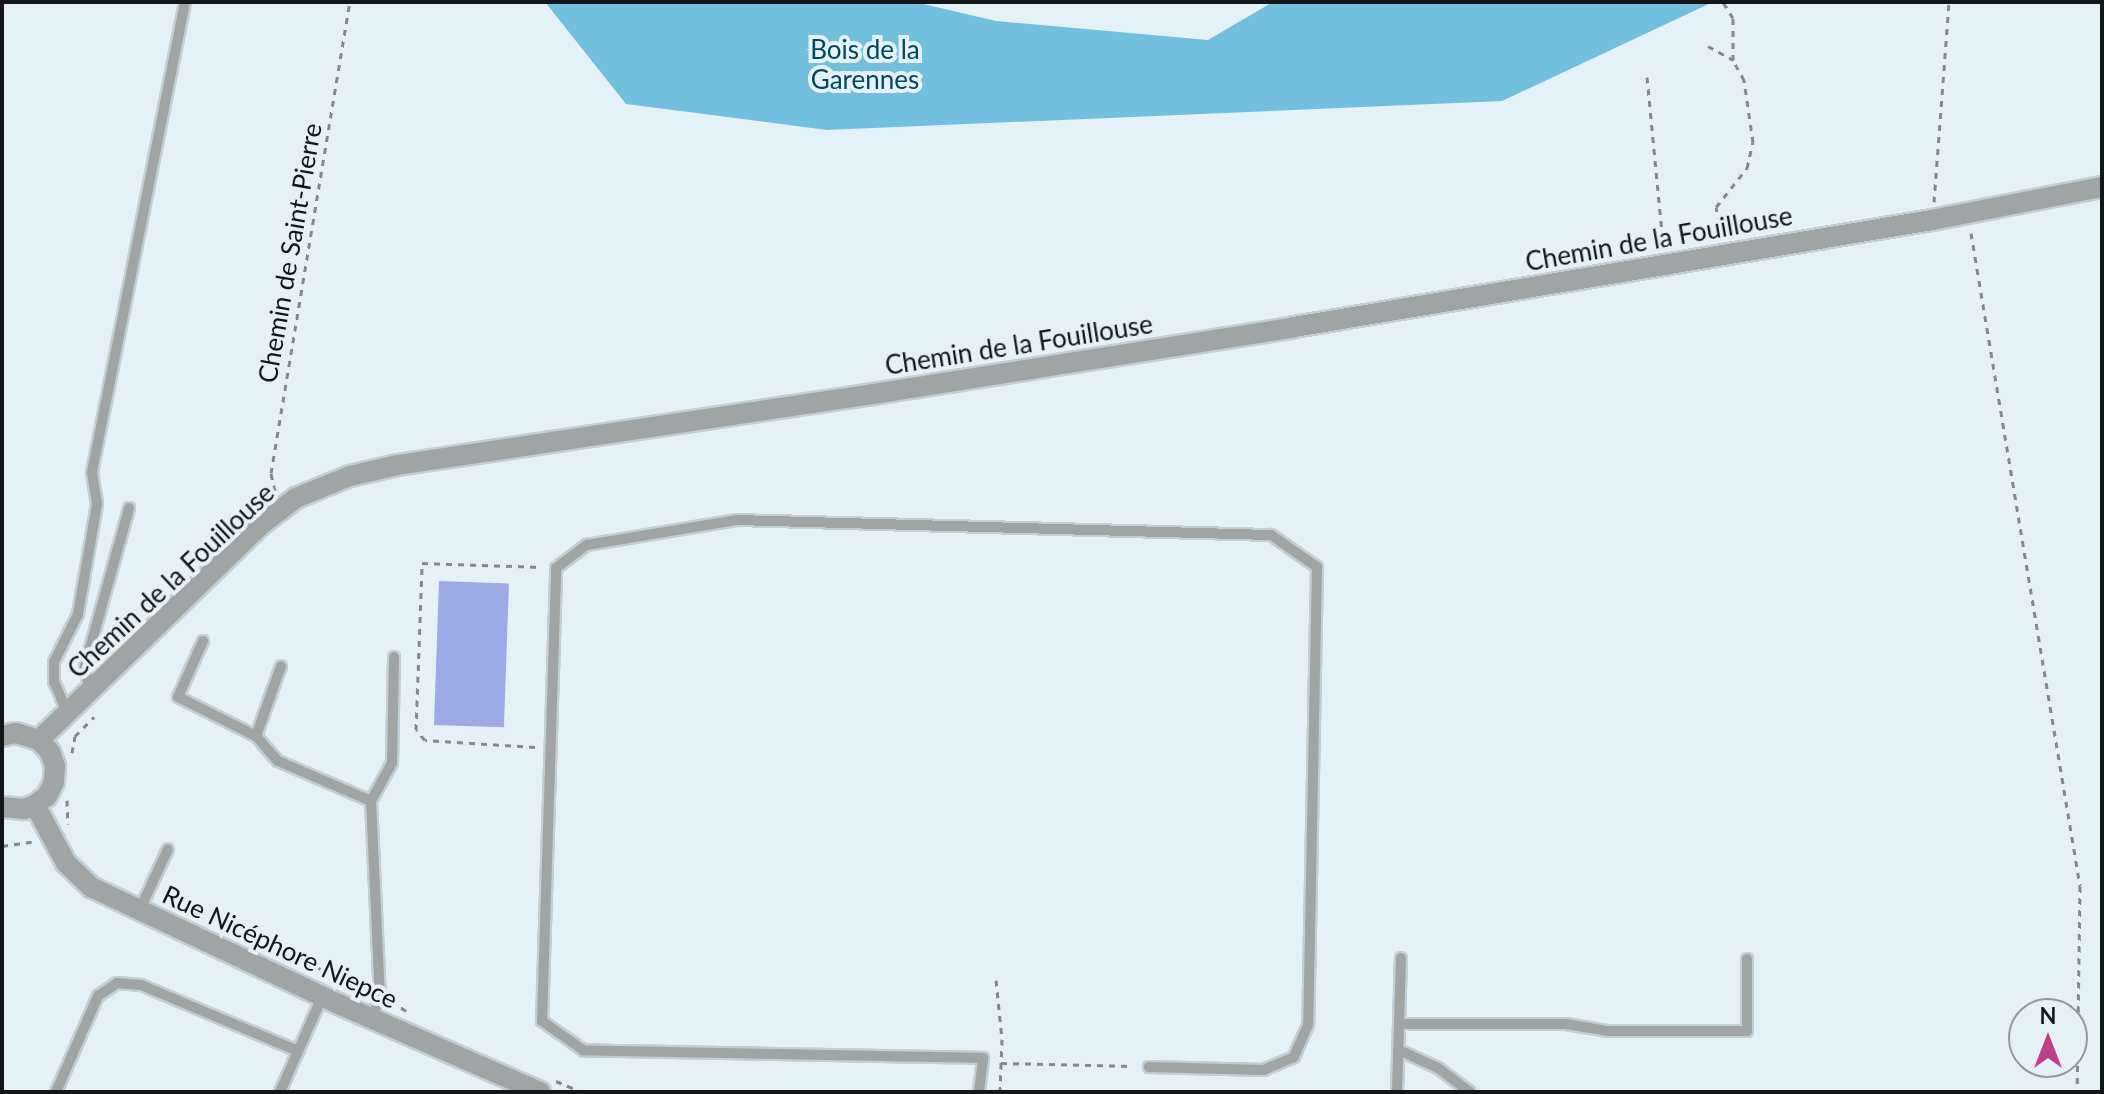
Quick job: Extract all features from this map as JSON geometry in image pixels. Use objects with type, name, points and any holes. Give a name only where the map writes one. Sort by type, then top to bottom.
[{"type":"street","name":"Chemin de la Fouillouse","points":[[39,740],[67,714],[98,698],[279,510],[324,485],[398,465],[885,393],[1932,220],[2102,187]]},
{"type":"street","points":[[2,736],[16,733],[39,740],[50,752],[55,766],[54,782],[47,796],[24,809],[2,807]]},
{"type":"street","name":"Rue Nicéphore Niepce","points":[[35,805],[66,863],[91,887],[372,1019],[547,1086]]},
{"type":"lane","points":[[67,714],[54,682],[54,662],[78,614],[97,504],[92,472],[185,2]]},
{"type":"lane","points":[[98,698],[88,682],[85,666],[129,508]]},
{"type":"lane","points":[[979,1092],[983,1058],[583,1050],[542,1021],[556,568],[587,545],[736,520],[1271,535],[1317,567],[1308,1025],[1294,1057],[1264,1070],[1149,1067]]},
{"type":"lane","points":[[203,641],[178,697],[256,736],[278,761],[371,801]]},
{"type":"lane","points":[[372,1019],[380,996],[371,801],[392,763],[394,657]]},
{"type":"lane","points":[[256,736],[281,666]]},
{"type":"lane","points":[[139,911],[168,849]]},
{"type":"lane","points":[[1397,1092],[1401,958]]},
{"type":"lane","points":[[1399,1024],[1566,1024],[1608,1031],[1747,1031],[1747,959]]},
{"type":"lane","points":[[56,1092],[98,996],[117,983],[141,985],[298,1051]]},
{"type":"lane","points":[[280,1092],[322,997]]},
{"type":"lane","points":[[1399,1050],[1438,1068],[1470,1092]]},
{"type":"path","name":"Chemin de Saint-Pierre","points":[[279,510],[271,473],[350,2]]},
{"type":"path","points":[[1723,2],[1733,18],[1733,60],[1744,80],[1753,142],[1747,168],[1716,207],[1724,254]]},
{"type":"path","points":[[1932,220],[1949,2]]},
{"type":"path","points":[[1708,46],[1733,60]]},
{"type":"path","points":[[1647,77],[1665,264]]},
{"type":"path","points":[[1968,213],[2080,886],[2077,1092]]},
{"type":"path","points":[[551,748],[425,740],[416,730],[422,563],[556,568]]},
{"type":"path","points":[[73,763],[75,736],[98,698]]},
{"type":"path","points":[[67,824],[70,788]]},
{"type":"path","points":[[189,911],[380,996],[410,1014]]},
{"type":"path","points":[[996,980],[1002,1039],[1000,1092]]},
{"type":"path","points":[[1001,1063],[1149,1067]]},
{"type":"path","points":[[547,1086],[582,1092]]},
{"type":"green space","name":"Bois de la Garennes","points":[[545,2],[915,2],[996,21],[1208,40],[1273,2],[1713,2],[1502,101],[827,130],[626,104]]},
{"type":"shaded area","points":[[439,581],[509,583],[504,727],[434,725]]}]
